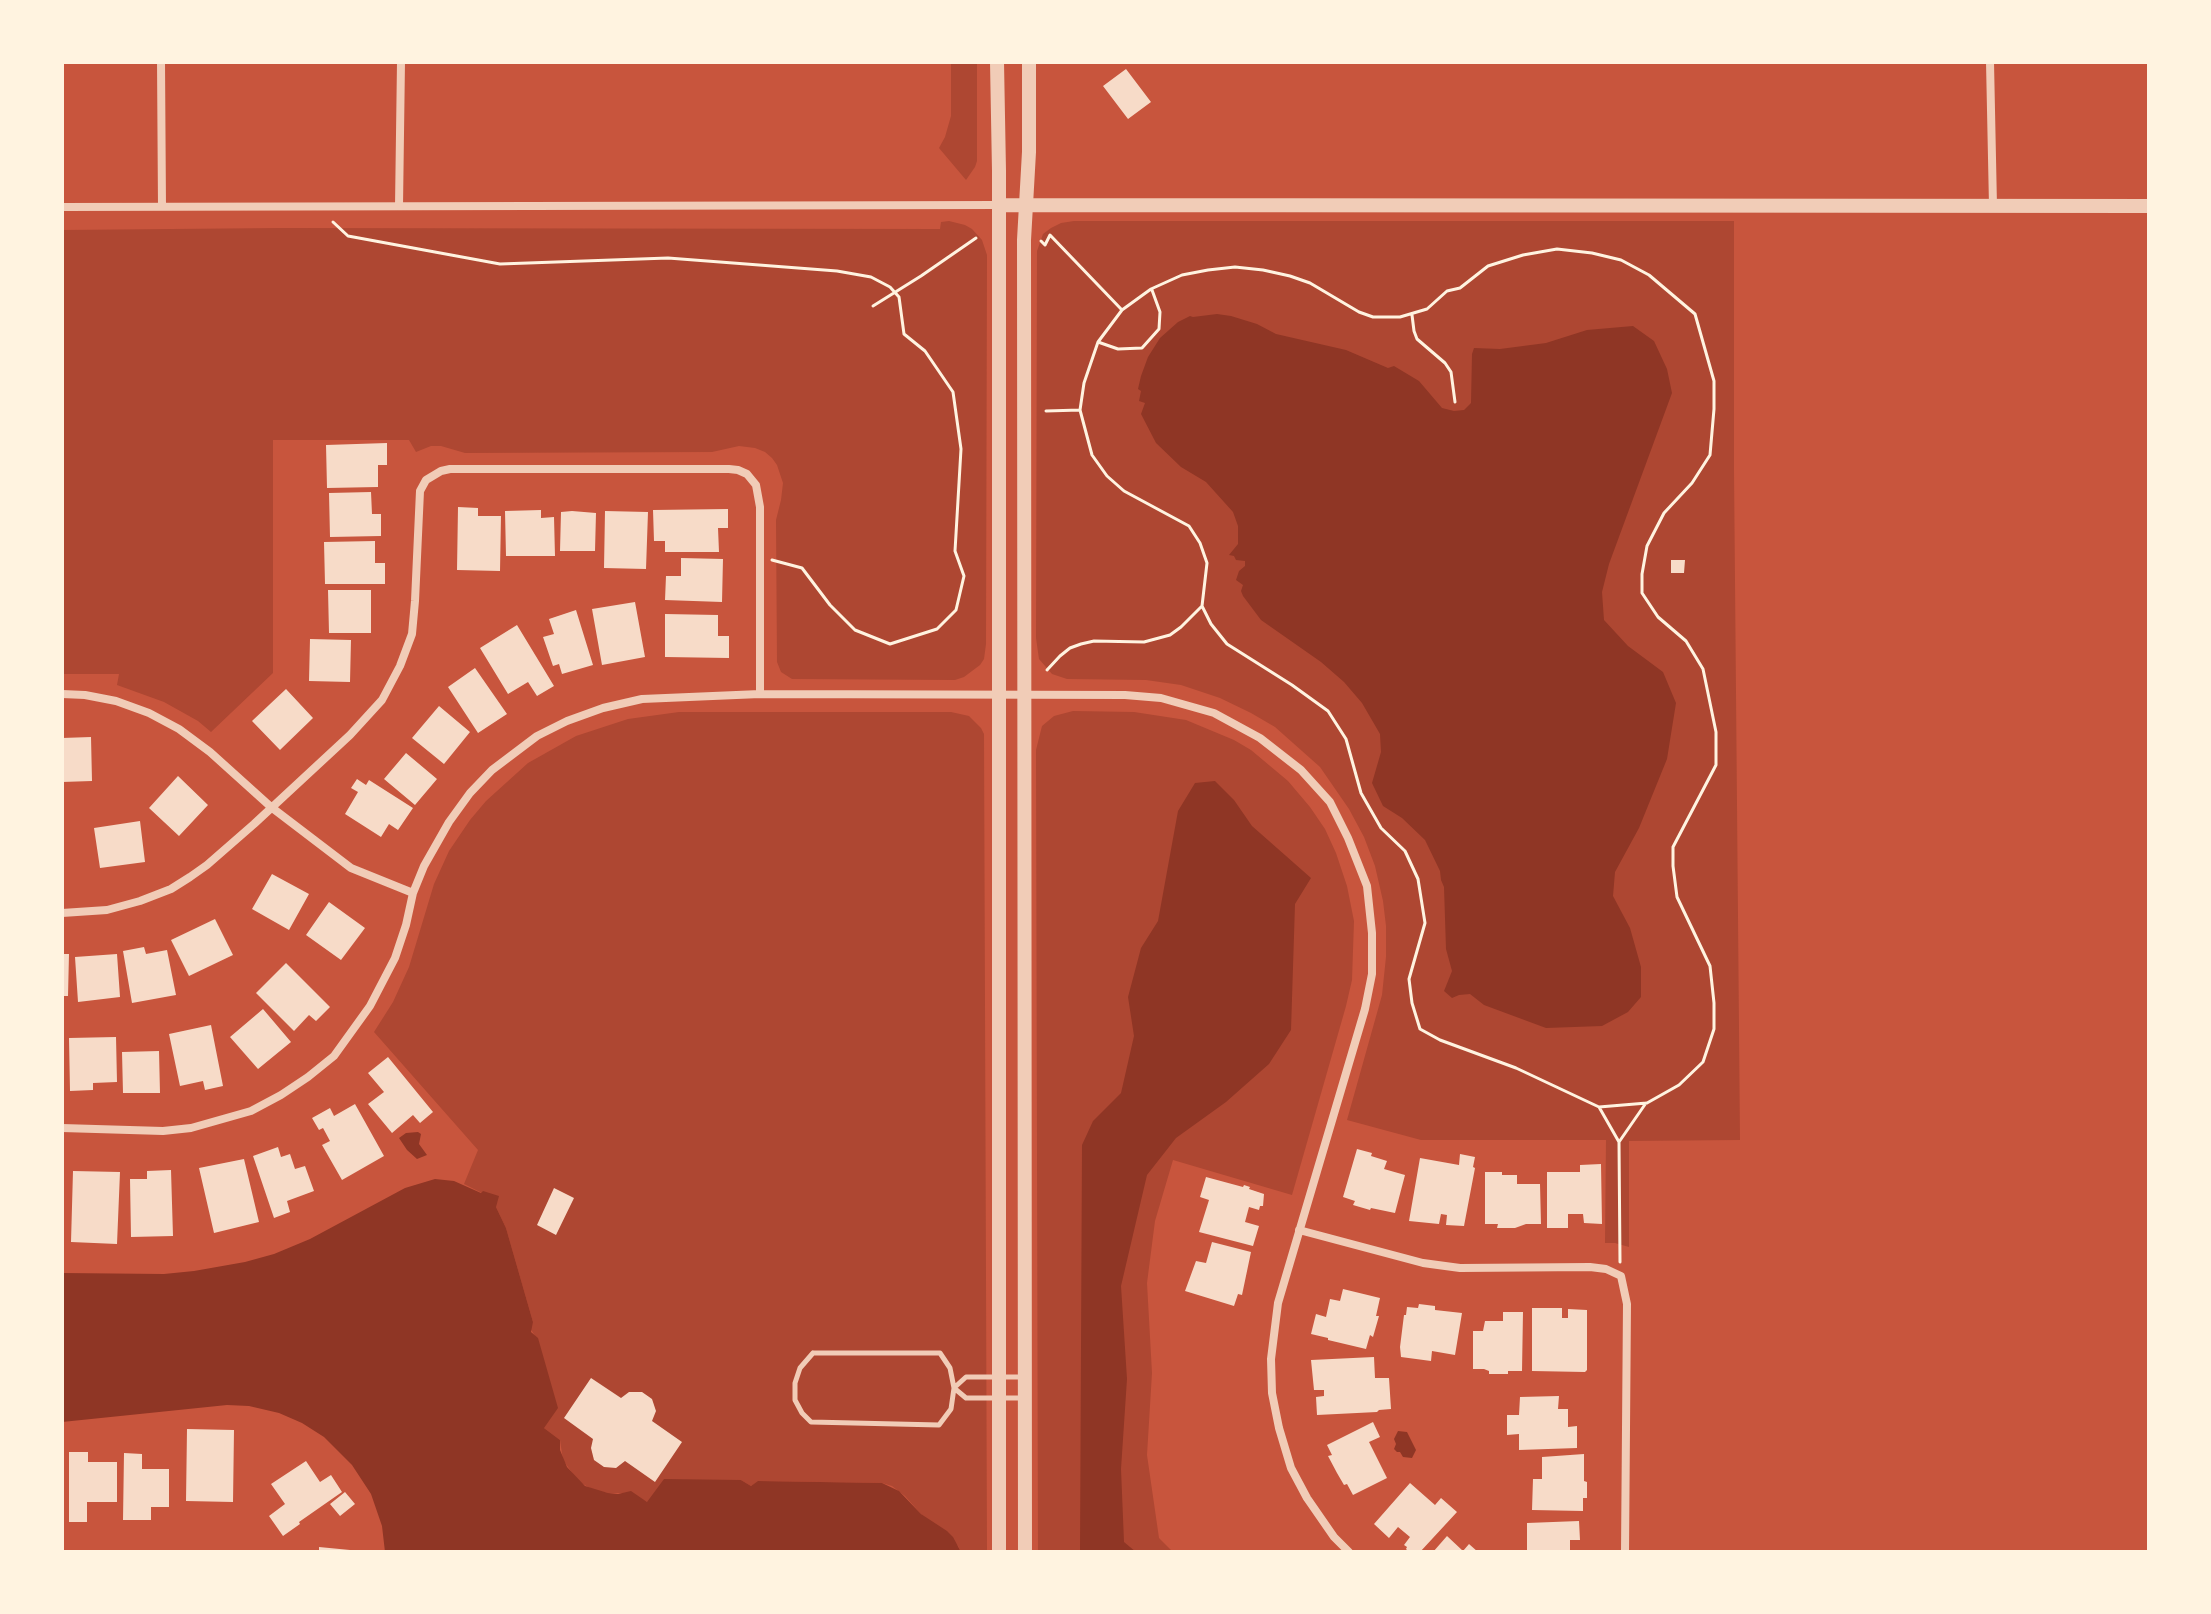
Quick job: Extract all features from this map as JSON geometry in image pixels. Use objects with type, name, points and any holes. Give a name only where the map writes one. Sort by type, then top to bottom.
[{"type":"street","points":[[161,62],[162,207]]},
{"type":"street","points":[[399,206],[401,62]]},
{"type":"street","points":[[997,62],[999,1552]]},
{"type":"street","points":[[1025,1552],[1025,205],[1029,152],[1029,62]]},
{"type":"street","points":[[1990,62],[1993,206]]},
{"type":"street","points":[[62,207],[2149,206]]},
{"type":"street","points":[[62,913],[107,910],[171,889],[207,865],[350,735],[382,700],[412,634],[419,496],[426,480],[433,474],[450,469],[729,469],[742,472],[752,479],[760,507],[760,694]]},
{"type":"street","points":[[62,694],[116,701],[179,729],[210,752],[271,807],[351,868],[413,893]]},
{"type":"street","points":[[62,1128],[163,1131],[191,1128],[251,1111],[281,1095],[334,1056],[370,1006],[395,958],[413,893],[429,856],[470,793],[492,770],[537,736],[603,708],[642,699],[760,694],[1125,695],[1161,698],[1214,713],[1260,738],[1301,770],[1330,802],[1367,886],[1372,974],[1365,1009],[1278,1303],[1271,1359],[1272,1393],[1291,1468],[1307,1498],[1334,1537],[1349,1552]]},
{"type":"street","points":[[1299,1230],[1423,1263],[1460,1268],[1590,1267],[1606,1269],[1621,1276],[1627,1304],[1625,1552]]},
{"type":"lane","points":[[1025,1377],[966,1377],[954,1388],[951,1409],[939,1425],[811,1422],[795,1400],[795,1383],[800,1368],[813,1353],[940,1353],[950,1368],[954,1388],[966,1398],[1025,1399]]},
{"type":"path","points":[[315,206],[348,236],[500,264],[668,258],[837,271],[871,277],[890,287],[899,297],[904,334],[925,351],[953,392],[961,449],[955,551],[964,576],[956,610],[937,629],[890,644],[855,630],[830,605],[802,568],[760,556]]},
{"type":"path","points":[[1041,241],[1045,245],[1050,235],[1122,310]]},
{"type":"path","points":[[873,306],[976,238]]},
{"type":"path","points":[[1557,249],[1621,260],[1649,275],[1695,314],[1714,381],[1710,455],[1692,483],[1664,513],[1647,546],[1642,574],[1642,593],[1658,617],[1686,641],[1703,669],[1716,732],[1716,765],[1673,847],[1677,897],[1710,966],[1714,1003],[1714,1029],[1703,1062],[1679,1085],[1647,1103],[1599,1107],[1516,1068],[1440,1040],[1420,1029],[1409,979],[1425,923],[1418,879],[1405,851],[1381,828],[1361,793],[1346,739],[1328,711],[1227,644],[1202,606],[1207,563],[1200,543],[1189,526],[1124,491],[1107,476],[1092,455],[1080,410],[1086,373],[1098,342],[1122,310],[1151,289],[1182,275],[1235,267],[1290,276],[1310,283],[1373,317],[1400,317],[1427,309],[1447,291],[1460,288],[1488,266],[1557,249]]},
{"type":"path","points":[[1098,342],[1118,349],[1142,348],[1159,329],[1160,312],[1151,289]]},
{"type":"path","points":[[1412,315],[1417,339],[1451,372],[1455,402]]},
{"type":"path","points":[[1046,411],[1080,410]]},
{"type":"path","points":[[1047,670],[1070,648],[1081,644],[1094,641],[1144,642],[1170,635],[1202,606]]},
{"type":"path","points":[[1619,1142],[1647,1103]]},
{"type":"path","points":[[1599,1107],[1619,1142],[1618,1239],[1621,1276]]},
{"type":"shaded area","points":[[951,62],[977,62],[977,161],[966,180],[939,148],[951,116]]},
{"type":"shaded area","points":[[949,221],[972,229],[982,240],[987,255],[986,644],[980,665],[964,677],[955,680],[792,679],[781,672],[777,662],[776,520],[783,483],[777,465],[765,452],[739,446],[712,452],[465,453],[431,446],[416,452],[409,440],[273,440],[273,673],[211,732],[164,702],[117,685],[119,674],[62,674],[62,230],[940,229],[941,222]]},
{"type":"shaded area","points":[[1734,221],[1740,1140],[1629,1141],[1629,1247],[1605,1243],[1606,1140],[1421,1140],[1347,1120],[1382,995],[1386,926],[1375,866],[1364,837],[1320,767],[1275,727],[1220,698],[1181,685],[1146,680],[1067,679],[1052,674],[1039,659],[1036,638],[1037,251],[1043,234],[1061,223]]},
{"type":"shaded area","points":[[1217,314],[1257,324],[1276,334],[1346,350],[1388,368],[1394,366],[1419,381],[1442,408],[1454,411],[1464,410],[1471,403],[1474,348],[1500,349],[1546,343],[1587,330],[1633,326],[1654,341],[1667,369],[1672,393],[1609,564],[1602,592],[1604,620],[1628,646],[1663,672],[1676,703],[1667,759],[1639,828],[1615,872],[1613,896],[1630,928],[1641,967],[1641,997],[1628,1012],[1602,1026],[1546,1028],[1484,1005],[1470,994],[1452,998],[1444,991],[1452,971],[1446,949],[1444,887],[1425,840],[1402,818],[1383,806],[1372,783],[1381,752],[1380,734],[1362,703],[1344,682],[1261,620],[1243,596],[1243,585],[1236,580],[1245,561],[1229,555],[1238,544],[1238,526],[1233,512],[1206,482],[1181,467],[1156,443],[1141,414],[1145,403],[1139,401],[1141,376],[1160,338],[1190,316]]},
{"type":"shaded area","points":[[1073,711],[1134,712],[1186,720],[1251,750],[1288,781],[1325,829],[1347,886],[1354,921],[1352,980],[1292,1195],[1173,1160],[1155,1221],[1147,1283],[1152,1373],[1147,1455],[1159,1538],[1173,1552],[1038,1552],[1036,750],[1042,726],[1054,716]]},
{"type":"shaded area","points":[[679,712],[951,712],[969,716],[984,734],[987,1552],[961,1552],[905,1496],[882,1483],[759,1481],[751,1486],[741,1480],[647,1502],[624,1493],[593,1490],[578,1481],[563,1460],[560,1440],[544,1428],[535,1336],[530,1328],[533,1322],[506,1228],[496,1207],[482,1193],[464,1184],[478,1150],[374,1032],[393,1002],[409,967],[434,884],[449,851],[486,801],[528,763],[576,736],[628,719]]},
{"type":"shaded area","points":[[1215,781],[1234,800],[1252,826],[1311,878],[1295,904],[1291,1030],[1269,1064],[1226,1102],[1176,1138],[1147,1175],[1121,1286],[1127,1379],[1121,1469],[1124,1542],[1136,1552],[1080,1552],[1082,1145],[1093,1121],[1121,1093],[1134,1036],[1128,997],[1141,948],[1158,921],[1178,811],[1195,783]]},
{"type":"shaded area","points":[[406,1133],[421,1134],[419,1144],[427,1155],[417,1159],[399,1138]]},
{"type":"shaded area","points":[[435,1179],[454,1181],[481,1193],[499,1196],[496,1207],[506,1228],[533,1322],[531,1332],[538,1338],[558,1408],[544,1428],[560,1440],[560,1450],[567,1467],[585,1486],[608,1493],[631,1491],[647,1502],[664,1479],[741,1480],[751,1486],[758,1481],[882,1483],[899,1491],[921,1514],[947,1531],[961,1552],[385,1552],[382,1526],[371,1494],[352,1465],[324,1437],[279,1413],[227,1405],[62,1422],[62,1273],[164,1274],[245,1262],[310,1239],[405,1188]]},
{"type":"shaded area","points":[[1398,1431],[1407,1432],[1416,1450],[1412,1458],[1403,1457],[1394,1449]]},
{"type":"building","points":[[1126,69],[1151,102],[1128,119],[1103,86]]},
{"type":"building","points":[[387,443],[387,465],[378,465],[378,487],[327,488],[326,445]]},
{"type":"building","points":[[371,492],[372,514],[381,514],[381,536],[330,537],[329,493]]},
{"type":"building","points":[[458,507],[478,508],[478,516],[501,516],[500,571],[457,570]]},
{"type":"building","points":[[728,509],[728,528],[718,528],[719,552],[665,552],[665,541],[654,541],[653,510]]},
{"type":"building","points":[[541,510],[541,518],[554,517],[555,556],[506,556],[505,511]]},
{"type":"building","points":[[605,511],[648,512],[646,569],[604,568]]},
{"type":"building","points":[[561,512],[596,513],[595,551],[560,551]]},
{"type":"building","points":[[375,541],[375,563],[385,563],[385,584],[325,584],[324,542]]},
{"type":"building","points":[[681,558],[723,559],[722,602],[665,600],[666,576],[681,576]]},
{"type":"building","points":[[1671,560],[1685,560],[1684,573],[1671,573]]},
{"type":"building","points":[[328,590],[371,590],[371,633],[329,633]]},
{"type":"building","points":[[635,602],[645,657],[602,665],[592,609]]},
{"type":"building","points":[[576,610],[593,665],[562,674],[559,664],[553,666],[543,637],[554,634],[549,619]]},
{"type":"building","points":[[665,614],[718,615],[718,636],[729,636],[729,658],[665,657]]},
{"type":"building","points":[[517,625],[554,686],[537,696],[528,682],[508,694],[480,648]]},
{"type":"building","points":[[310,639],[351,640],[350,682],[309,681]]},
{"type":"building","points":[[475,668],[507,714],[478,733],[448,687]]},
{"type":"building","points":[[286,689],[313,718],[280,750],[252,721]]},
{"type":"building","points":[[439,706],[470,732],[444,764],[412,738]]},
{"type":"building","points":[[91,737],[92,781],[62,782],[62,738]]},
{"type":"building","points":[[406,753],[437,779],[415,805],[384,779]]},
{"type":"building","points":[[178,776],[208,805],[179,836],[149,808]]},
{"type":"building","points":[[357,779],[366,785],[369,780],[413,808],[398,830],[389,824],[381,837],[345,814],[358,792],[351,788]]},
{"type":"building","points":[[140,821],[145,862],[100,868],[94,828]]},
{"type":"building","points":[[272,874],[309,894],[289,930],[252,909]]},
{"type":"building","points":[[329,902],[365,928],[341,960],[306,935]]},
{"type":"building","points":[[215,919],[233,955],[189,976],[171,940]]},
{"type":"building","points":[[144,947],[146,954],[167,950],[176,995],[132,1003],[123,951]]},
{"type":"building","points":[[62,954],[69,954],[68,996],[62,996]]},
{"type":"building","points":[[117,954],[120,997],[78,1002],[75,957]]},
{"type":"building","points":[[286,963],[330,1007],[316,1021],[309,1015],[294,1031],[256,993]]},
{"type":"building","points":[[263,1009],[291,1042],[258,1069],[230,1037]]},
{"type":"building","points":[[211,1025],[223,1086],[205,1090],[203,1081],[180,1086],[169,1034]]},
{"type":"building","points":[[116,1037],[117,1082],[93,1083],[93,1090],[70,1091],[69,1038]]},
{"type":"building","points":[[159,1051],[160,1093],[123,1093],[122,1052]]},
{"type":"building","points":[[388,1057],[433,1112],[420,1123],[413,1115],[392,1133],[368,1104],[384,1092],[368,1073]]},
{"type":"building","points":[[355,1104],[384,1156],[342,1180],[322,1145],[330,1141],[323,1128],[319,1130],[312,1118],[330,1108],[334,1116]]},
{"type":"building","points":[[278,1147],[281,1157],[290,1154],[295,1169],[305,1166],[314,1191],[287,1201],[290,1212],[274,1218],[253,1156]]},
{"type":"building","points":[[1357,1149],[1387,1161],[1384,1169],[1405,1175],[1395,1213],[1353,1205],[1355,1201],[1343,1197]]},
{"type":"building","points":[[1460,1154],[1475,1157],[1464,1226],[1446,1225],[1447,1215],[1441,1214],[1439,1224],[1409,1221],[1420,1158],[1459,1165]]},
{"type":"building","points":[[244,1159],[259,1222],[214,1233],[199,1168]]},
{"type":"building","points":[[1601,1164],[1602,1224],[1584,1223],[1583,1214],[1568,1214],[1568,1228],[1547,1228],[1547,1172],[1580,1172],[1580,1165]]},
{"type":"building","points":[[171,1170],[173,1236],[131,1237],[130,1179],[147,1179],[147,1171]]},
{"type":"building","points":[[73,1171],[120,1172],[117,1244],[71,1242]]},
{"type":"building","points":[[1485,1172],[1517,1175],[1517,1184],[1540,1184],[1541,1224],[1497,1228],[1498,1224],[1485,1224]]},
{"type":"building","points":[[1206,1177],[1244,1185],[1264,1194],[1263,1206],[1259,1210],[1249,1207],[1245,1222],[1259,1226],[1253,1246],[1199,1232],[1209,1200],[1200,1197]]},
{"type":"building","points":[[554,1188],[574,1198],[556,1235],[537,1225]]},
{"type":"building","points":[[1212,1242],[1251,1252],[1242,1295],[1238,1294],[1234,1306],[1185,1291],[1196,1261],[1206,1263]]},
{"type":"building","points":[[1343,1289],[1380,1298],[1376,1316],[1379,1316],[1366,1349],[1311,1334],[1316,1314],[1326,1317],[1330,1299],[1340,1301]]},
{"type":"building","points":[[1419,1304],[1435,1306],[1435,1310],[1462,1313],[1455,1355],[1432,1351],[1431,1361],[1401,1357],[1404,1315],[1407,1307],[1418,1308]]},
{"type":"building","points":[[1532,1308],[1562,1308],[1562,1318],[1568,1318],[1568,1309],[1587,1310],[1585,1372],[1532,1371]]},
{"type":"building","points":[[1503,1312],[1523,1312],[1522,1371],[1489,1374],[1484,1369],[1473,1369],[1473,1331],[1483,1331],[1485,1321],[1503,1321]]},
{"type":"building","points":[[1374,1357],[1375,1378],[1389,1378],[1391,1409],[1317,1415],[1316,1397],[1324,1396],[1324,1390],[1314,1390],[1311,1360]]},
{"type":"building","points":[[591,1378],[621,1398],[629,1392],[642,1392],[652,1399],[656,1411],[652,1421],[682,1442],[655,1482],[625,1461],[616,1468],[604,1467],[594,1460],[591,1448],[593,1439],[564,1418]]},
{"type":"building","points":[[1559,1396],[1558,1409],[1568,1409],[1568,1427],[1577,1426],[1577,1448],[1519,1450],[1519,1434],[1507,1435],[1507,1415],[1519,1415],[1520,1397]]},
{"type":"building","points":[[1373,1422],[1380,1437],[1369,1442],[1387,1478],[1353,1495],[1328,1456],[1332,1455],[1327,1445]]},
{"type":"building","points":[[187,1429],[234,1430],[233,1502],[186,1501]]},
{"type":"building","points":[[69,1452],[88,1452],[88,1462],[117,1462],[117,1502],[87,1502],[87,1522],[69,1522]]},
{"type":"building","points":[[124,1453],[142,1454],[142,1469],[169,1469],[169,1507],[151,1507],[151,1520],[123,1520]]},
{"type":"building","points":[[1584,1454],[1587,1498],[1583,1498],[1583,1511],[1532,1510],[1533,1479],[1542,1479],[1542,1457]]},
{"type":"building","points":[[306,1461],[320,1482],[331,1475],[342,1492],[283,1536],[269,1516],[285,1504],[271,1484]]},
{"type":"building","points":[[1410,1483],[1435,1505],[1441,1498],[1457,1512],[1420,1552],[1406,1549],[1404,1545],[1410,1537],[1398,1527],[1389,1538],[1374,1524]]},
{"type":"building","points":[[345,1492],[355,1504],[340,1516],[330,1504]]},
{"type":"building","points":[[1579,1521],[1580,1540],[1570,1540],[1570,1552],[1527,1552],[1527,1523]]},
{"type":"building","points":[[1447,1536],[1463,1551],[1469,1544],[1478,1552],[1433,1552]]},
{"type":"building","points":[[319,1547],[350,1550],[350,1552],[319,1552]]}]
